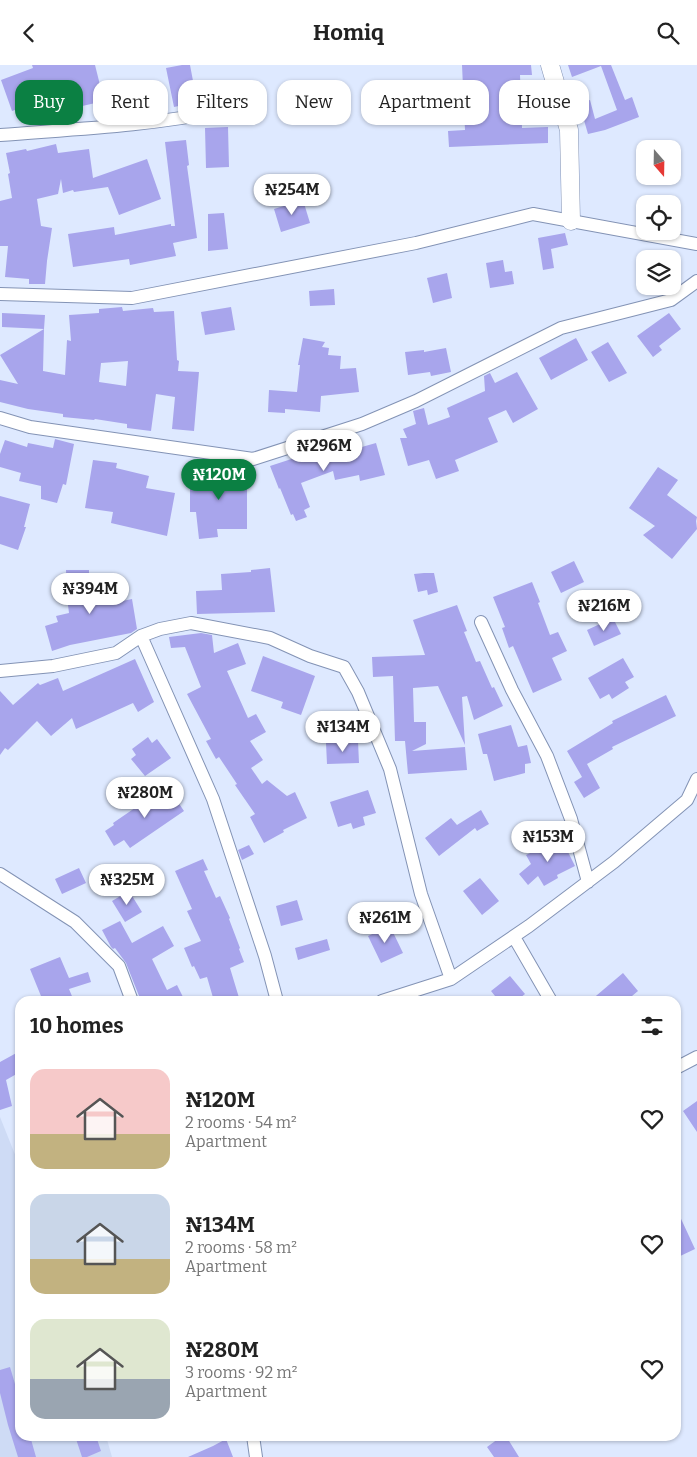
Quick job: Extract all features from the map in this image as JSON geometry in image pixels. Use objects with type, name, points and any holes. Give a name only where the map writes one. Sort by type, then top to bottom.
[{"type":"street","points":[[550,65],[569,130],[571,221]]},
{"type":"street","points":[[0,135],[178,120]]},
{"type":"street","points":[[0,294],[132,298],[416,243],[533,214],[697,244]]},
{"type":"street","points":[[0,418],[30,427],[252,459],[362,424],[416,401],[561,327],[671,300],[697,281]]},
{"type":"street","points":[[481,622],[512,691],[547,756],[571,819],[588,882]]},
{"type":"street","points":[[0,671],[53,666],[116,653],[141,636],[160,629],[191,623],[270,638],[310,656],[344,667],[358,692],[390,769],[421,895],[451,979]]},
{"type":"street","points":[[141,636],[213,799],[265,956],[276,996]]},
{"type":"street","points":[[398,996],[451,979],[514,937],[614,862],[687,800],[697,779]]},
{"type":"street","points":[[0,874],[74,921],[119,966],[130,996]]},
{"type":"street","points":[[514,937],[548,996]]},
{"type":"street","points":[[681,1066],[697,1057]]},
{"type":"street","points":[[254,1441],[256,1457]]},
{"type":"shaded area","points":[[0,1117],[15,1154],[15,1441],[107,1441],[112,1457],[0,1457]]},
{"type":"building","points":[[32,65],[95,65],[99,80],[93,80],[93,104],[83,106],[83,80],[15,80],[15,110],[12,111],[1,80],[33,68]]},
{"type":"building","points":[[190,65],[193,80],[178,80],[178,106],[174,107],[166,68]]},
{"type":"building","points":[[462,65],[531,65],[532,75],[520,75],[520,80],[499,80],[499,125],[522,125],[522,128],[548,127],[548,143],[449,147],[448,131],[465,130],[465,125],[489,125],[489,80],[463,80]]},
{"type":"building","points":[[568,65],[611,65],[625,100],[632,97],[639,117],[605,130],[588,134],[585,125],[589,125],[589,100],[595,119],[617,110],[601,66],[572,77]]},
{"type":"building","points":[[228,127],[229,167],[206,168],[205,128]]},
{"type":"building","points":[[186,140],[189,165],[187,166],[197,238],[173,243],[176,256],[130,265],[129,259],[73,267],[68,234],[114,227],[115,235],[171,224],[171,226],[175,226],[165,142]]},
{"type":"building","points":[[56,144],[58,153],[89,149],[93,178],[147,159],[161,199],[119,215],[108,187],[74,192],[73,190],[63,193],[61,179],[58,194],[37,199],[41,226],[52,228],[45,284],[29,284],[29,279],[5,277],[8,246],[0,246],[0,201],[12,198],[6,153],[26,149],[27,151]]},
{"type":"building","points":[[303,200],[310,223],[281,232],[274,209]]},
{"type":"building","points":[[224,213],[228,249],[208,251],[208,214]]},
{"type":"building","points":[[565,233],[568,245],[551,249],[554,268],[543,270],[538,238]]},
{"type":"building","points":[[503,260],[505,272],[512,271],[514,284],[490,288],[486,263]]},
{"type":"building","points":[[447,273],[452,298],[433,303],[427,278]]},
{"type":"building","points":[[334,289],[335,305],[310,306],[309,291]]},
{"type":"building","points":[[122,307],[123,311],[153,308],[154,312],[174,311],[177,360],[179,361],[178,371],[199,372],[194,431],[172,429],[175,397],[156,394],[151,431],[127,428],[127,424],[63,417],[63,414],[28,409],[0,402],[0,380],[18,384],[0,355],[44,329],[43,371],[65,375],[67,340],[71,341],[69,315],[99,313],[99,309]],"holes":[[[128,361],[126,386],[99,382],[101,363]]]},
{"type":"building","points":[[231,307],[235,330],[205,335],[201,312]]},
{"type":"building","points":[[2,313],[45,315],[44,329],[2,327]]},
{"type":"building","points":[[669,313],[681,329],[659,346],[662,350],[653,357],[637,336]]},
{"type":"building","points":[[303,338],[325,342],[322,347],[329,348],[328,355],[341,356],[340,369],[356,368],[359,392],[321,396],[320,412],[285,409],[285,413],[268,412],[269,390],[297,392],[300,365],[298,365]]},
{"type":"building","points":[[576,338],[588,360],[551,380],[539,358]]},
{"type":"building","points":[[608,342],[627,373],[609,382],[591,352]]},
{"type":"building","points":[[446,348],[451,372],[431,376],[430,372],[408,375],[405,352],[424,350],[424,352]]},
{"type":"building","points":[[517,372],[538,409],[513,423],[506,410],[488,418],[498,442],[455,460],[459,471],[436,479],[429,460],[408,466],[400,438],[407,438],[403,429],[416,424],[413,411],[424,408],[428,425],[450,417],[447,408],[485,391],[484,376],[490,373],[495,383]]},
{"type":"building","points":[[55,439],[74,444],[66,485],[63,484],[57,503],[41,499],[41,486],[19,481],[21,473],[0,467],[0,454],[5,440],[27,447],[28,443],[53,448]]},
{"type":"building","points":[[376,443],[385,475],[360,481],[359,475],[335,480],[333,471],[301,483],[310,507],[304,510],[307,517],[296,521],[293,514],[291,515],[270,466],[316,451],[350,445],[351,450]]},
{"type":"building","points":[[93,460],[117,463],[116,468],[149,476],[146,488],[175,493],[167,536],[111,523],[113,512],[85,508]]},
{"type":"building","points":[[658,467],[678,480],[667,495],[697,517],[697,529],[672,559],[643,535],[655,526],[629,508]]},
{"type":"building","points":[[247,471],[247,529],[217,529],[218,537],[199,539],[196,512],[190,512],[190,472]]},
{"type":"building","points":[[0,496],[30,504],[24,527],[26,527],[18,550],[0,544]]},
{"type":"building","points":[[574,561],[584,582],[561,593],[551,572]]},
{"type":"building","points":[[270,568],[275,612],[197,614],[196,591],[222,590],[221,574],[251,572],[251,570]]},
{"type":"building","points":[[66,570],[89,570],[89,593],[113,592],[113,603],[132,599],[137,629],[131,633],[70,645],[52,651],[45,626],[58,622],[56,616],[69,613]]},
{"type":"building","points":[[434,573],[438,592],[428,595],[427,590],[418,592],[414,574]]},
{"type":"building","points":[[532,582],[550,635],[558,632],[567,651],[552,658],[562,680],[533,693],[513,646],[509,648],[502,628],[505,627],[493,597]]},
{"type":"building","points":[[457,605],[467,631],[464,632],[476,662],[480,661],[492,688],[494,687],[503,706],[474,720],[467,696],[462,697],[465,745],[438,686],[413,688],[414,722],[426,722],[426,744],[412,751],[465,747],[467,770],[408,774],[405,741],[395,741],[393,676],[373,677],[372,657],[425,655],[413,620]]},
{"type":"building","points":[[613,618],[621,634],[594,646],[587,630]]},
{"type":"building","points":[[201,633],[212,635],[214,653],[238,643],[246,664],[227,671],[248,718],[256,714],[266,732],[250,741],[263,760],[251,768],[262,784],[267,780],[287,796],[295,792],[307,818],[283,830],[284,832],[264,843],[250,817],[255,814],[219,757],[216,759],[206,741],[211,739],[187,694],[201,687],[185,647],[171,648],[169,637]]},
{"type":"building","points":[[263,656],[315,676],[301,715],[281,708],[283,702],[251,691]]},
{"type":"building","points":[[623,658],[634,677],[625,682],[629,688],[612,699],[609,694],[600,699],[588,678]]},
{"type":"building","points":[[135,659],[154,702],[138,712],[133,703],[76,729],[72,718],[51,736],[37,721],[8,750],[5,748],[0,755],[0,691],[13,705],[38,683],[40,685],[58,678],[63,691]]},
{"type":"building","points":[[666,695],[676,716],[612,747],[613,749],[587,764],[600,788],[584,798],[574,782],[582,777],[567,751],[613,723],[612,721]]},
{"type":"building","points":[[511,725],[518,747],[527,745],[531,763],[525,764],[525,773],[494,781],[487,754],[483,754],[478,734]]},
{"type":"building","points":[[148,737],[152,743],[157,739],[171,758],[145,776],[131,759],[136,755],[132,749]]},
{"type":"building","points":[[358,741],[359,763],[327,764],[326,743]]},
{"type":"building","points":[[167,786],[184,811],[130,848],[124,840],[114,846],[105,831],[114,825],[113,823]]},
{"type":"building","points":[[368,790],[376,813],[363,817],[365,825],[353,829],[351,823],[338,827],[330,802]]},
{"type":"building","points":[[481,810],[489,824],[477,831],[475,828],[439,856],[425,838],[451,818],[457,825]]},
{"type":"building","points":[[561,838],[575,866],[557,875],[558,878],[544,886],[538,876],[528,885],[519,874],[531,864],[526,855]]},
{"type":"building","points":[[249,845],[254,854],[242,860],[238,850]]},
{"type":"building","points":[[203,859],[208,870],[204,871],[216,898],[220,896],[230,918],[244,962],[230,968],[238,996],[213,996],[207,977],[200,979],[194,966],[192,967],[184,948],[201,941],[187,911],[192,909],[175,871]]},
{"type":"building","points":[[79,868],[86,883],[62,894],[55,879]]},
{"type":"building","points":[[480,878],[499,901],[482,915],[463,891]]},
{"type":"building","points":[[129,891],[142,912],[125,922],[112,901]]},
{"type":"building","points":[[297,900],[303,920],[281,926],[276,906]]},
{"type":"building","points":[[120,921],[132,943],[163,926],[174,946],[152,959],[167,990],[177,985],[182,996],[139,996],[126,963],[115,948],[111,947],[102,930]]},
{"type":"building","points":[[390,926],[403,953],[381,963],[368,936]]},
{"type":"building","points":[[327,939],[330,950],[298,960],[295,948]]},
{"type":"building","points":[[60,957],[69,978],[88,972],[91,982],[69,989],[72,996],[41,996],[30,969]]},
{"type":"building","points":[[623,973],[638,991],[632,996],[596,996]]},
{"type":"building","points":[[510,976],[525,994],[522,996],[495,996],[491,991]]},
{"type":"building","points":[[15,1054],[15,1075],[6,1080],[12,1106],[0,1110],[0,1062]]},
{"type":"building","points":[[697,1101],[697,1132],[683,1111]]},
{"type":"building","points":[[681,1219],[695,1249],[681,1256]]},
{"type":"building","points":[[10,1367],[15,1384],[15,1441],[31,1441],[36,1457],[18,1457],[0,1393],[0,1370]]},
{"type":"building","points":[[77,1441],[98,1441],[101,1451],[87,1457],[82,1457]]},
{"type":"building","points":[[222,1441],[227,1441],[233,1457],[188,1457]]},
{"type":"building","points":[[495,1441],[509,1441],[519,1457],[494,1457],[487,1447]]}]
